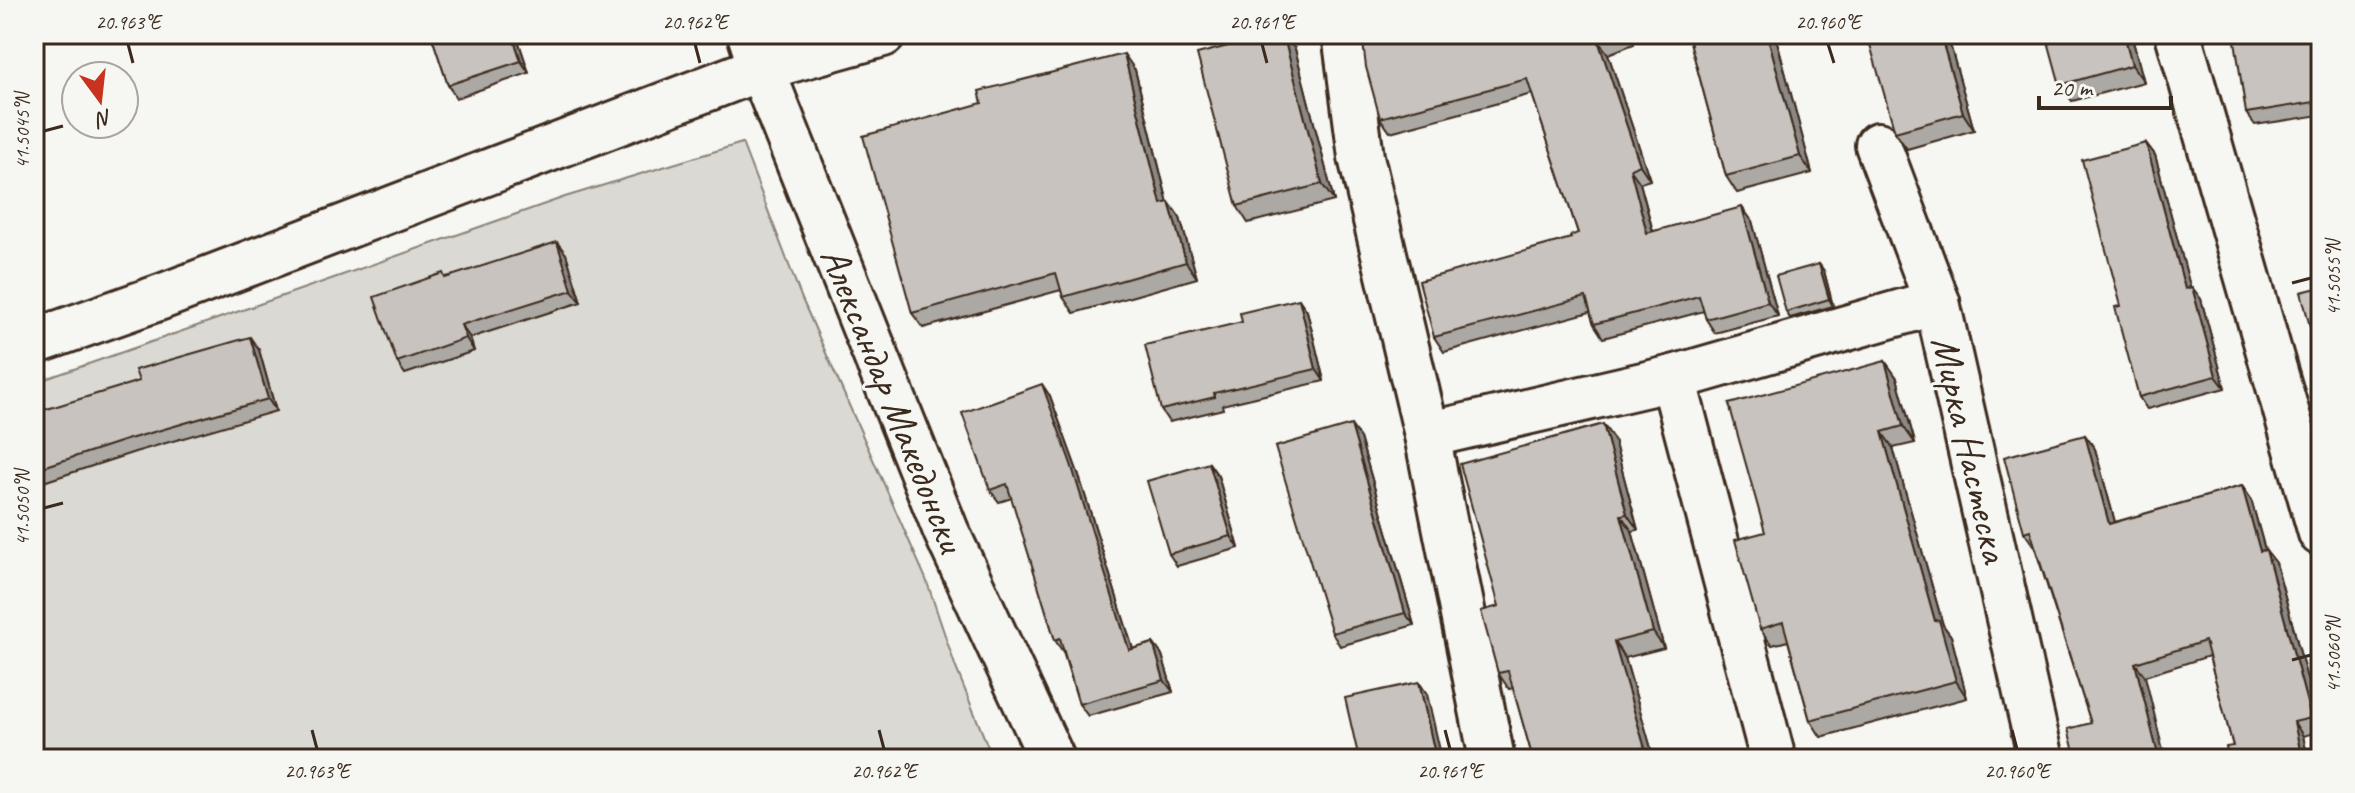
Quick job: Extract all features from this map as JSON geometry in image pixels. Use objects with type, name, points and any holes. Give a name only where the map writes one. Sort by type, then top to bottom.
[{"type":"street","points":[[34,342],[161,297],[755,51],[883,34]]},
{"type":"street","points":[[1345,34],[1361,157],[1427,435],[1492,759]]},
{"type":"street","points":[[2178,34],[2321,533]]},
{"type":"street","name":"Александар Македонски","points":[[755,51],[946,531],[1052,759]]},
{"type":"street","name":"Мирка Настеска","points":[[1878,145],[1937,302],[2041,759]]},
{"type":"street","points":[[1427,435],[1673,378],[1937,302]]},
{"type":"street","points":[[1673,378],[1773,759]]},
{"type":"shaded area","points":[[742,143],[802,299],[926,579],[956,668],[993,759],[34,759],[34,383],[565,197]]},
{"type":"building","points":[[431,34],[512,34],[521,61],[448,85]]},
{"type":"building","points":[[1283,34],[1322,184],[1237,206],[1197,54]]},
{"type":"building","points":[[1362,34],[1614,34],[1598,40],[1640,165],[1630,169],[1647,233],[1742,207],[1768,302],[1706,319],[1699,296],[1594,324],[1586,297],[1434,337],[1419,281],[1571,238],[1578,233],[1527,79],[1380,118],[1366,67]]},
{"type":"building","points":[[1688,34],[1767,34],[1800,156],[1726,176]]},
{"type":"building","points":[[1867,34],[1940,34],[1963,113],[1895,132]]},
{"type":"building","points":[[2046,34],[2124,34],[2132,65],[2060,85]]},
{"type":"building","points":[[2234,34],[2317,34],[2321,57],[2321,101],[2246,113]]},
{"type":"building","points":[[1124,54],[1161,204],[1169,202],[1186,262],[1063,297],[1056,273],[912,313],[863,136],[982,103],[979,91]]},
{"type":"building","points":[[2146,143],[2185,289],[2192,287],[2216,376],[2139,397],[2115,307],[2121,306],[2082,160]]},
{"type":"building","points":[[2321,205],[2321,244],[2311,208]]},
{"type":"building","points":[[557,242],[572,290],[461,325],[466,338],[397,362],[374,297],[443,273],[445,278]]},
{"type":"building","points":[[1819,264],[1829,299],[1786,312],[1776,276]]},
{"type":"building","points":[[2321,287],[2321,369],[2301,292]]},
{"type":"building","points":[[1299,299],[1316,369],[1214,393],[1215,397],[1161,410],[1145,345],[1242,322],[1240,313]]},
{"type":"building","points":[[250,337],[268,399],[34,470],[34,413],[139,381],[135,370]]},
{"type":"building","points":[[1885,361],[1903,426],[1882,432],[1935,621],[1939,620],[1956,681],[1810,720],[1783,622],[1760,629],[1735,540],[1765,532],[1729,404]]},
{"type":"building","points":[[1042,384],[1071,464],[1129,650],[1153,643],[1164,680],[1079,704],[1060,638],[1055,640],[1007,484],[990,490],[962,413]]},
{"type":"building","points":[[1603,424],[1627,514],[1621,515],[1653,632],[1614,642],[1648,759],[1533,759],[1508,671],[1498,673],[1481,611],[1499,606],[1460,464]]},
{"type":"building","points":[[1351,425],[1405,613],[1332,633],[1275,447]]},
{"type":"building","points":[[2085,435],[2109,524],[2242,486],[2260,551],[2266,550],[2311,718],[2294,722],[2302,759],[2228,759],[2226,747],[2233,746],[2205,641],[2135,663],[2159,759],[2076,759],[2068,729],[2091,723],[2030,530],[2024,532],[2004,457]]},
{"type":"building","points":[[1209,463],[1231,536],[1169,554],[1147,481]]},
{"type":"building","points":[[1419,682],[1436,759],[1359,759],[1345,698]]},
{"type":"building","points":[[1981,753],[1982,759],[1960,759]]}]
